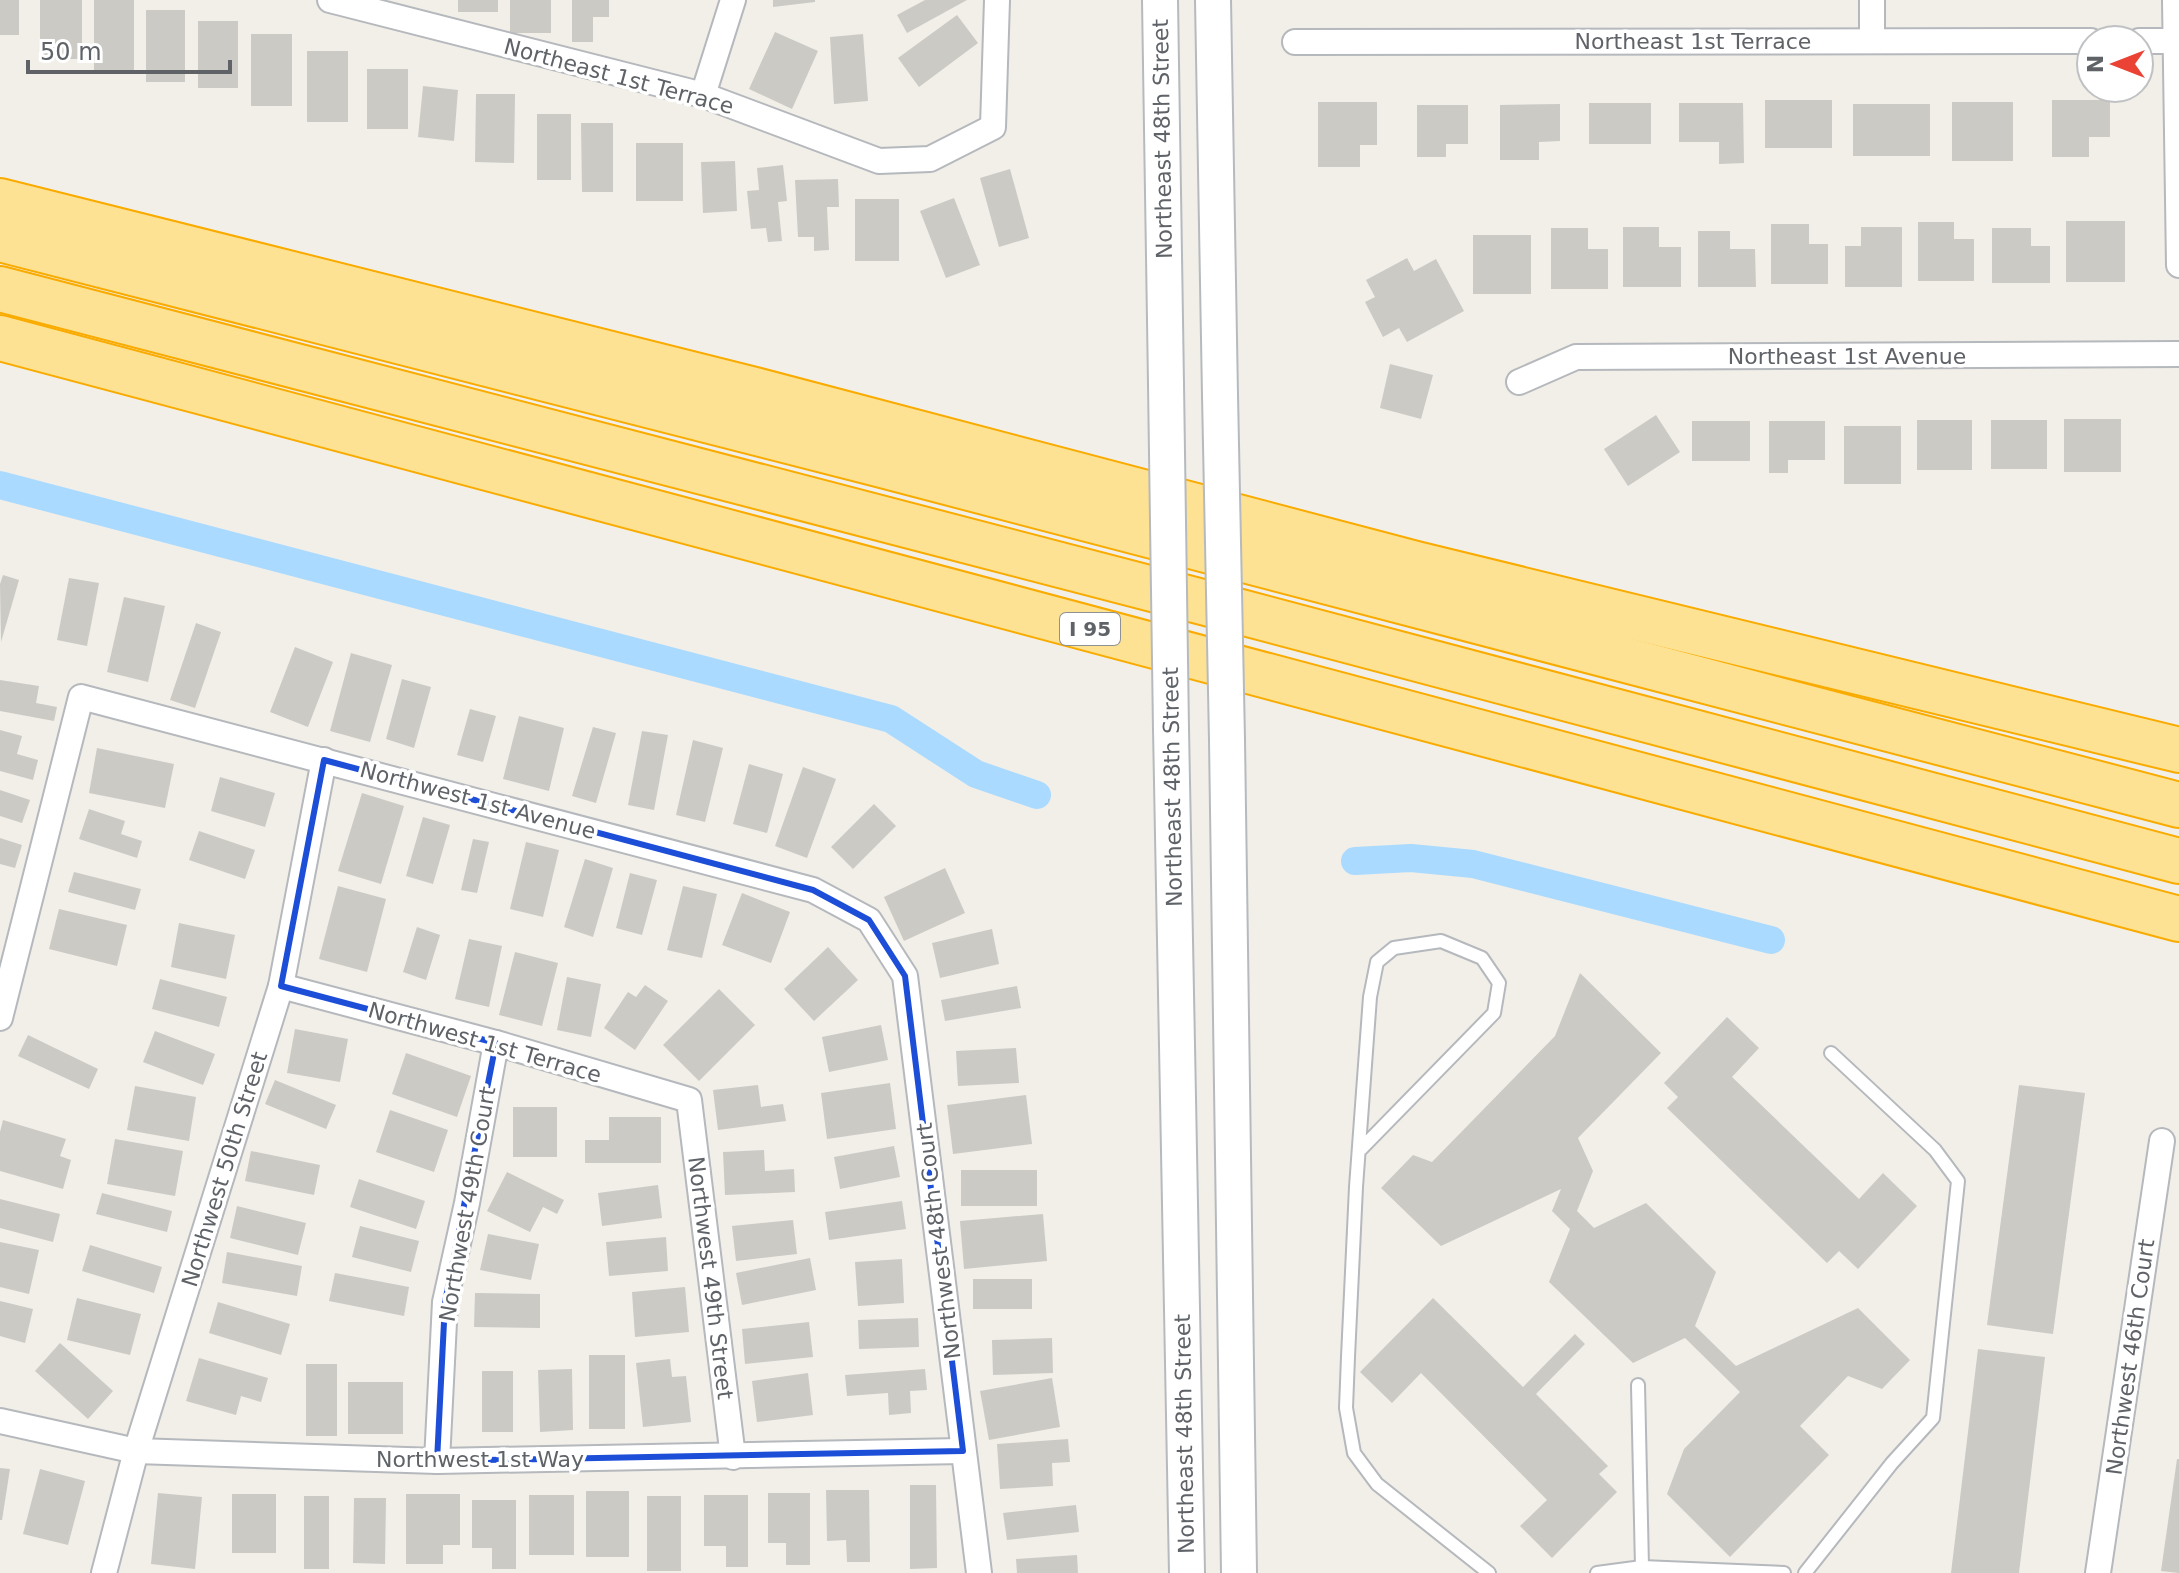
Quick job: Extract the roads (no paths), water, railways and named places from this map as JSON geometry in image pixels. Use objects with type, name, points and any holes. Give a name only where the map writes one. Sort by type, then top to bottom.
[{"type":"highway","points":[[0,201],[751,389],[1416,564],[2179,750]]},
{"type":"highway","points":[[0,239],[878,464],[2179,805]]},
{"type":"highway","points":[[0,289],[1237,611],[2179,861]]},
{"type":"highway","name":"I 95","points":[[0,338],[2179,919]]},
{"type":"main road","name":"Northeast 48th Street","points":[[1160,0],[1187,1573]]},
{"type":"main road","points":[[1213,0],[1239,1573]]},
{"type":"street","name":"Northeast 1st Terrace","points":[[330,0],[703,95],[879,161],[930,159],[993,127],[997,0]]},
{"type":"street","points":[[703,95],[733,0]]},
{"type":"street","points":[[1872,0],[1872,41]]},
{"type":"street","points":[[2175,0],[2179,265]]},
{"type":"street","name":"Northeast 1st Terrace","points":[[1295,42],[2075,41]]},
{"type":"street","points":[[2155,41],[2177,41]]},
{"type":"street","name":"Northeast 1st Avenue","points":[[1519,382],[1576,357],[2179,354]]},
{"type":"street","name":"Northwest 1st Avenue","points":[[0,1018],[81,697],[813,890],[869,920]]},
{"type":"street","name":"Northwest 50th Street","points":[[104,1573],[136,1451],[281,986],[324,760]]},
{"type":"street","name":"Northwest 48th Court","points":[[869,920],[905,976],[979,1573]]},
{"type":"street","name":"Northwest 1st Terrace","points":[[281,986],[496,1043],[689,1100]]},
{"type":"street","name":"Northwest 49th Court","points":[[437,1461],[445,1302],[467,1203],[496,1043]]},
{"type":"street","name":"Northwest 49th Street","points":[[689,1100],[733,1457]]},
{"type":"street","name":"Northwest 46th Court","points":[[2098,1573],[2162,1141]]},
{"type":"street","name":"Northwest 1st Way","points":[[0,1421],[136,1451],[437,1461],[963,1451]]},
{"type":"lane","points":[[1361,1149],[1494,1013],[1499,983],[1482,958],[1441,941],[1394,948],[1377,962],[1370,997],[1356,1187],[1346,1408],[1354,1453],[1377,1484],[1489,1573]]},
{"type":"lane","points":[[1805,1573],[1892,1463],[1933,1418],[1958,1181],[1935,1150],[1831,1053]]},
{"type":"lane","points":[[1638,1385],[1642,1567]]},
{"type":"lane","points":[[1602,1572],[1642,1567],[1784,1573]]},
{"type":"waterway","points":[[0,485],[891,719],[976,774],[1037,795]]},
{"type":"waterway","points":[[1355,861],[1411,858],[1473,864],[1771,940]]}]
